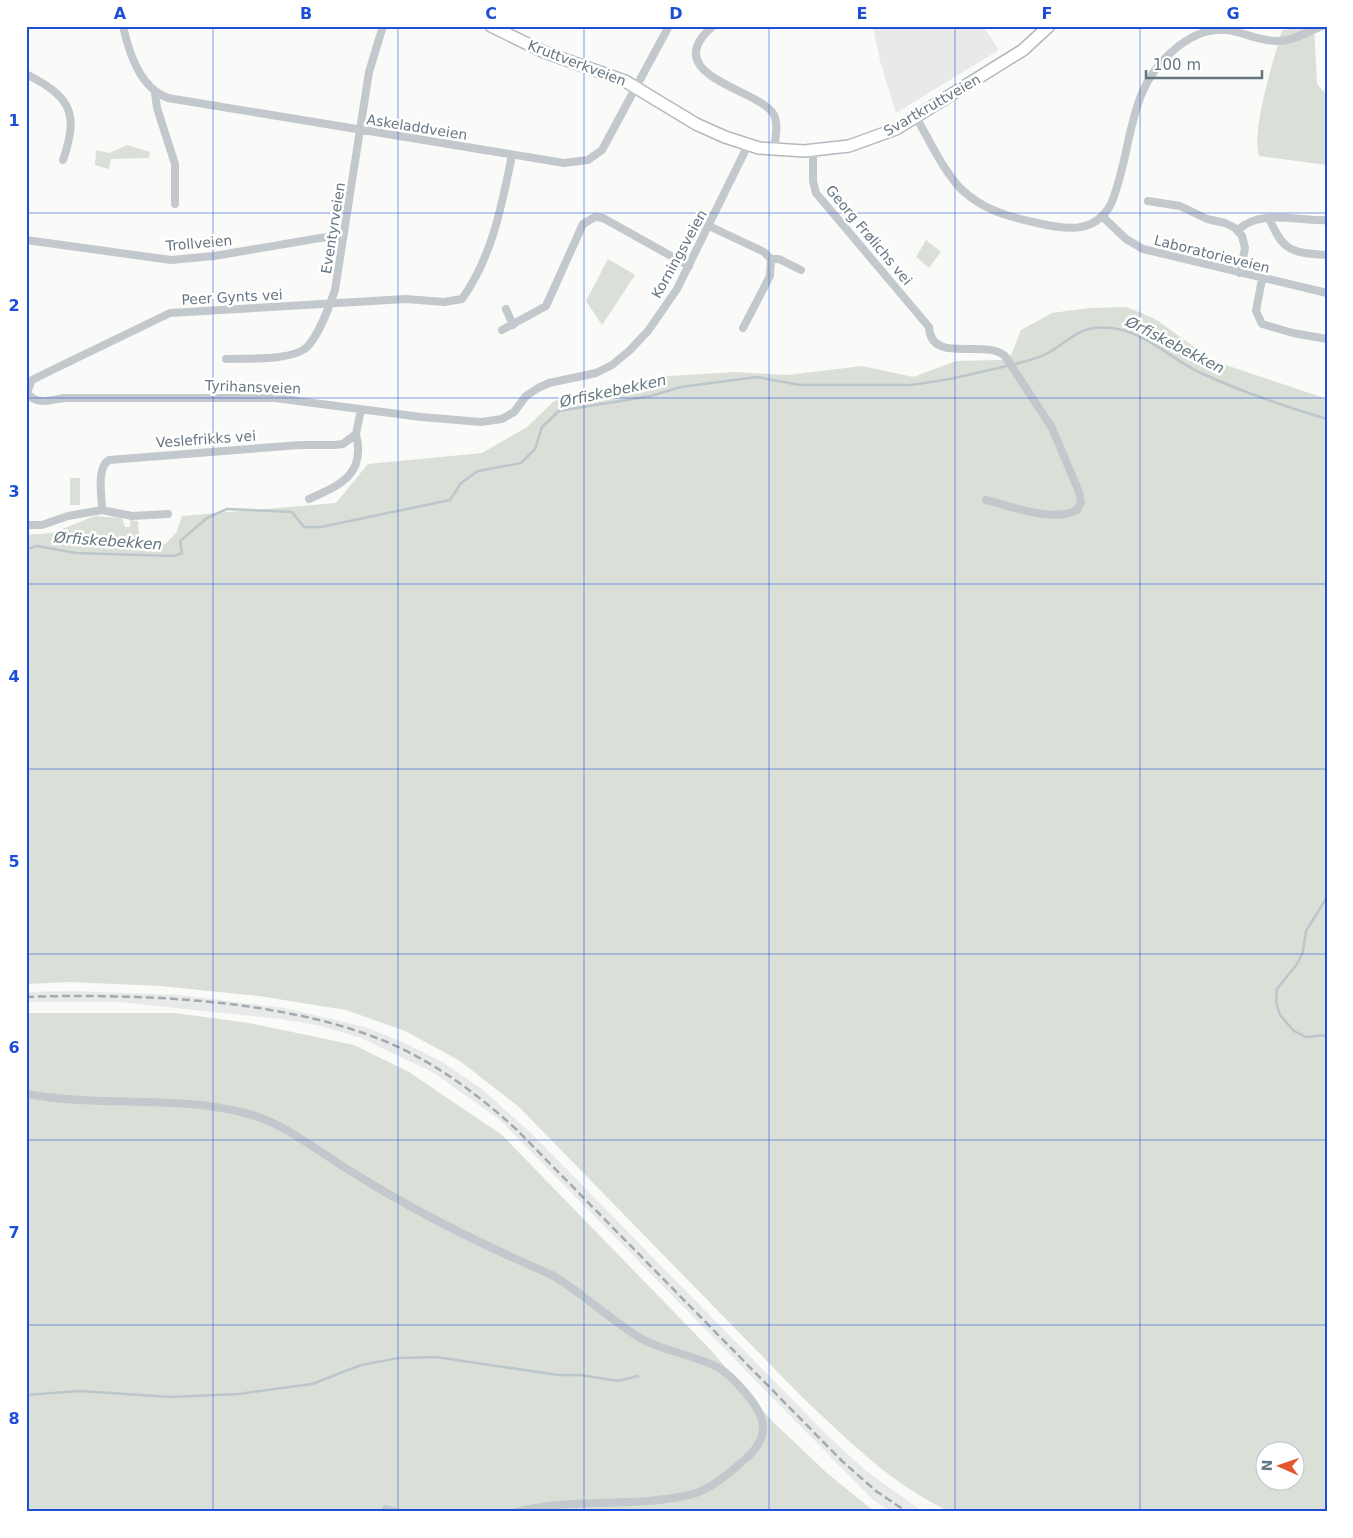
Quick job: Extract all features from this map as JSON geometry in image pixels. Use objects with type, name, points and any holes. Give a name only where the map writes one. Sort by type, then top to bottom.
[{"type":"street","points":[[123,26],[138,69],[155,93],[157,108],[175,164],[174,204]]},
{"type":"street","name":"Eventyrveien","points":[[226,359],[285,356],[306,348],[330,304],[335,290],[371,64],[383,26]]},
{"type":"street","name":"Kruttverkveien","points":[[491,26],[544,52],[608,74],[636,87]]},
{"type":"street","name":"Askeladdveien","points":[[155,93],[180,100],[512,155],[564,163],[583,162],[593,158],[607,144],[669,26]]},
{"type":"street","points":[[713,26],[703,35],[698,44],[697,54],[700,66],[711,76],[771,111],[776,125],[774,150]]},
{"type":"street","name":"Svartkruttveien","points":[[636,87],[706,129],[748,145],[774,150],[813,151],[856,144],[884,135],[916,118],[1023,50],[1049,26]]},
{"type":"street","points":[[916,118],[956,183],[975,201],[1013,218],[1064,229],[1087,226],[1102,217],[1111,204],[1142,90],[1154,69],[1168,55],[1187,40],[1208,31],[1237,31],[1265,40],[1280,41],[1323,26]]},
{"type":"street","points":[[26,74],[55,90],[66,105],[70,122],[69,139],[63,160]]},
{"type":"street","name":"Korningsveien","points":[[481,422],[502,419],[514,412],[526,396],[549,383],[579,378],[612,365],[629,351],[648,331],[677,289],[748,145]]},
{"type":"street","name":"Georg Frølichs vei","points":[[813,151],[813,181],[816,193],[929,327],[932,338],[945,348],[990,348],[1005,356],[1052,428],[1079,492],[1081,502],[1077,510],[1062,514],[1024,511],[986,500]]},
{"type":"street","name":"Peer Gynts vei","points":[[27,392],[28,385],[32,380],[166,314],[193,310],[406,299],[444,302],[462,300],[490,246],[502,207],[512,155]]},
{"type":"street","points":[[1148,201],[1184,207],[1207,220],[1225,222],[1238,230],[1245,248],[1240,273]]},
{"type":"street","points":[[502,330],[546,306],[583,224],[595,217],[603,218],[689,266]]},
{"type":"street","name":"Laboratorieveien","points":[[1102,217],[1126,240],[1143,249],[1327,294]]},
{"type":"street","points":[[1238,230],[1251,220],[1269,218],[1327,220]]},
{"type":"street","points":[[1269,218],[1277,236],[1285,245],[1301,252],[1327,255]]},
{"type":"street","points":[[709,226],[764,252],[771,259],[779,259],[801,270]]},
{"type":"street","name":"Trollveien","points":[[26,240],[171,260],[214,256],[320,238],[344,236]]},
{"type":"street","points":[[743,328],[770,276],[771,259]]},
{"type":"street","points":[[1262,279],[1256,311],[1262,324],[1293,333],[1327,339]]},
{"type":"street","points":[[506,309],[513,325]]},
{"type":"street","name":"Tyrihansveien","points":[[27,392],[32,400],[37,401],[64,398],[275,398],[481,422]]},
{"type":"street","points":[[309,499],[329,490],[348,477],[356,468],[359,458],[356,434],[361,409]]},
{"type":"street","name":"Veslefrikks vei","points":[[102,510],[102,473],[104,463],[109,460],[300,445],[343,444],[356,434]]},
{"type":"street","points":[[26,525],[42,526],[102,510],[132,516],[168,514]]},
{"type":"street","points":[[26,1094],[83,1101],[214,1107],[246,1113],[264,1119],[289,1131],[321,1153],[423,1215],[552,1275],[570,1286],[608,1317],[644,1340],[721,1369],[734,1379],[761,1413],[764,1428],[758,1446],[746,1459],[704,1490],[691,1495],[656,1500],[556,1503],[516,1512]]},
{"type":"street","points":[[386,1509],[396,1512]]},
{"type":"shaded area","points":[[873,26],[983,26],[999,50],[896,113],[880,61]]},
{"type":"shaded area","points":[[1314,27],[1317,84],[1327,95],[1327,165],[1259,156],[1257,144],[1261,112],[1282,30]]},
{"type":"shaded area","points":[[127,145],[150,152],[149,158],[111,159],[109,169],[95,165],[96,150],[109,153]]},
{"type":"shaded area","points":[[926,240],[941,252],[929,268],[916,257]]},
{"type":"shaded area","points":[[608,259],[635,275],[602,325],[586,301]]},
{"type":"shaded area","points":[[1127,307],[1155,319],[1214,361],[1327,399],[1327,1512],[951,1512],[891,1476],[837,1430],[803,1398],[519,1107],[460,1061],[405,1031],[346,1010],[259,996],[160,986],[70,982],[26,984],[26,535],[52,533],[95,516],[122,518],[125,527],[130,527],[130,520],[138,521],[141,541],[165,544],[176,533],[182,516],[336,503],[368,464],[482,453],[527,427],[554,401],[654,377],[735,372],[788,375],[862,366],[913,377],[956,361],[1001,360],[1011,355],[1021,330],[1052,313],[1089,308]]},
{"type":"shaded area","points":[[70,478],[80,478],[80,505],[70,505]]},
{"type":"shaded area","points":[[73,991],[179,995],[284,1008],[365,1027],[403,1042],[442,1062],[482,1089],[533,1135],[826,1434],[864,1469],[923,1512],[890,1512],[872,1499],[500,1120],[434,1073],[361,1038],[321,1026],[281,1019],[119,1002],[26,1002],[26,992]]},
{"type":"shaded area","points":[[26,1013],[175,1013],[249,1023],[354,1045],[409,1072],[502,1135],[708,1347],[772,1421],[828,1474],[875,1512],[26,1512]]},
{"type":"waterway","name":"Ørfiskebekken","points":[[1015,364],[1044,355],[1087,329],[1110,328],[1138,336],[1188,366],[1216,380],[1327,419]]},
{"type":"waterway","name":"Ørfiskebekken","points":[[26,549],[37,546],[76,553],[174,556],[182,553],[180,541],[207,518],[227,509],[292,512],[304,527],[321,527],[450,500],[461,483],[478,471],[521,463],[535,449],[542,427],[559,411],[651,396],[681,387],[757,377],[800,385],[911,385],[950,379],[1007,366]]},
{"type":"waterway","points":[[1327,897],[1306,931],[1303,952],[1297,964],[1277,989],[1276,1002],[1280,1015],[1294,1031],[1306,1037],[1327,1035]]},
{"type":"waterway","points":[[26,1395],[80,1391],[170,1397],[238,1394],[312,1384],[361,1365],[399,1358],[436,1357],[558,1375],[580,1375],[618,1381],[638,1376]]},
{"type":"railway","points":[[26,997],[117,996],[166,998],[215,1002],[263,1009],[310,1018],[355,1030],[396,1046],[429,1063],[489,1105],[517,1130],[842,1461],[876,1491],[907,1512]]}]
